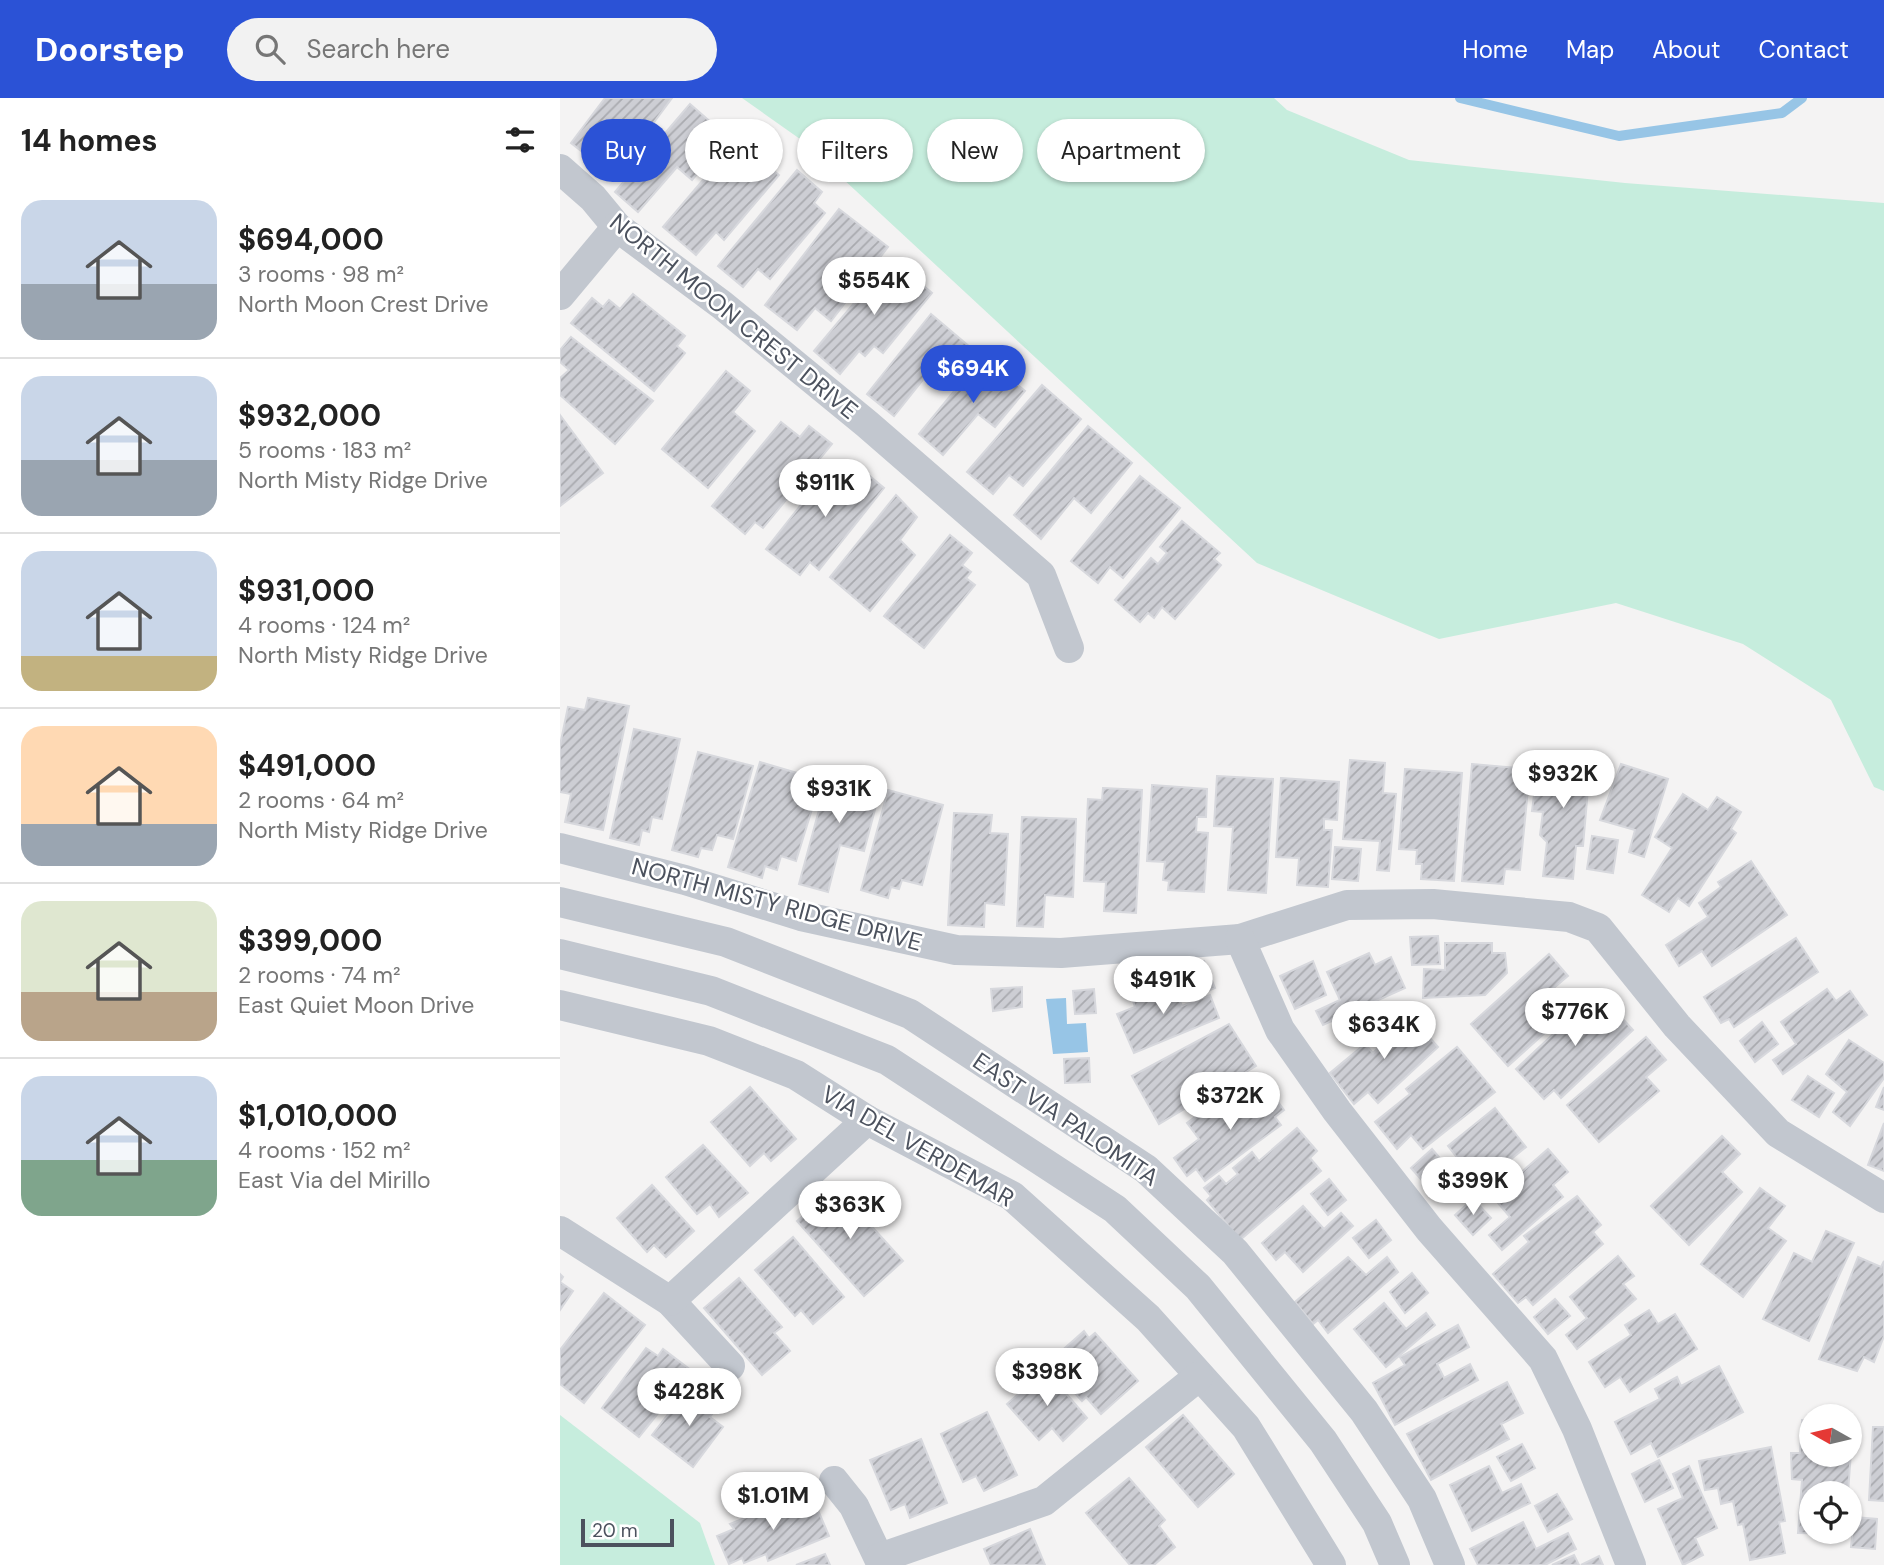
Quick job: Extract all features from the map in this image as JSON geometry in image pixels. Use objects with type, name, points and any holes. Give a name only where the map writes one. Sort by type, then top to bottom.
[{"type":"street","name":"NORTH MOON CREST DRIVE","points":[[560,169],[593,198],[617,227],[722,305],[867,424],[1041,575],[1069,648]]},
{"type":"street","points":[[560,295],[617,227]]},
{"type":"street","name":"NORTH MISTY RIDGE DRIVE","points":[[560,848],[685,880],[801,916],[956,950],[1061,953],[1240,939],[1347,905],[1433,904],[1569,917],[1598,928],[1677,1026],[1779,1133],[1884,1198]]},
{"type":"street","name":"EAST VIA PALOMITA","points":[[560,902],[726,942],[910,1014],[1146,1169],[1235,1252],[1364,1410],[1422,1499],[1450,1565]]},
{"type":"street","points":[[1240,939],[1280,1030],[1336,1111],[1429,1229],[1543,1359],[1577,1429],[1631,1565]]},
{"type":"street","name":"EAST VIA PALOMITA","points":[[560,954],[711,991],[887,1060],[1115,1209],[1198,1287],[1323,1441],[1377,1523],[1395,1565]]},
{"type":"street","name":"VIA DEL VERDEMAR","points":[[560,1005],[709,1041],[796,1074],[867,1120],[1012,1196],[1148,1318],[1198,1377],[1246,1427],[1331,1565]]},
{"type":"street","points":[[670,1301],[867,1120]]},
{"type":"street","points":[[560,1231],[670,1301],[730,1366]]},
{"type":"street","points":[[834,1481],[854,1506],[881,1562],[1044,1501],[1198,1377]]},
{"type":"green space","points":[[742,98],[1274,98],[1287,110],[1409,160],[1625,183],[1884,203],[1884,791],[1874,787],[1831,700],[1743,644],[1616,603],[1439,639],[1257,563],[846,182],[913,182],[913,119],[797,119],[797,137],[783,127],[783,119],[772,119]]},
{"type":"green space","points":[[560,1415],[700,1523],[715,1565],[560,1565]]},
{"type":"water","points":[[1066,998],[1067,1024],[1086,1023],[1088,1052],[1053,1054],[1046,999]]},
{"type":"building","points":[[605,98],[672,98],[656,119],[589,119]]},
{"type":"building","points":[[690,104],[707,119],[685,119],[685,174],[677,167],[671,174],[671,126]]},
{"type":"building","points":[[581,130],[581,151],[571,143]]},
{"type":"building","points":[[797,170],[797,182],[811,182],[822,192],[814,203],[825,213],[770,279],[758,269],[743,287],[718,266]]},
{"type":"building","points":[[624,182],[664,182],[638,212],[615,192]]},
{"type":"building","points":[[701,182],[773,182],[724,240],[716,232],[696,255],[663,227]]},
{"type":"building","points":[[839,209],[888,247],[831,321],[815,308],[797,330],[765,305]]},
{"type":"building","points":[[891,259],[932,293],[883,353],[874,346],[865,356],[859,351],[840,374],[814,351]]},
{"type":"building","points":[[633,294],[685,336],[677,346],[685,353],[654,391],[571,323],[592,298],[603,307],[609,300],[620,309]]},
{"type":"building","points":[[931,314],[971,348],[939,388],[926,376],[894,416],[867,394]]},
{"type":"building","points":[[571,337],[653,401],[615,444],[560,395],[560,378],[569,370],[560,362],[560,350]]},
{"type":"building","points":[[983,356],[1025,391],[995,427],[978,414],[943,455],[919,434]]},
{"type":"building","points":[[726,371],[750,391],[733,412],[755,431],[708,488],[662,449]]},
{"type":"building","points":[[1042,385],[1081,419],[1023,486],[1009,475],[993,494],[967,472]]},
{"type":"building","points":[[560,415],[603,473],[560,506]]},
{"type":"building","points":[[781,422],[800,437],[809,426],[832,444],[763,528],[755,522],[745,534],[712,506]]},
{"type":"building","points":[[1088,426],[1132,463],[1091,513],[1074,498],[1041,539],[1014,515]]},
{"type":"building","points":[[834,463],[852,478],[860,468],[884,488],[819,570],[810,562],[800,575],[766,549]]},
{"type":"building","points":[[1140,476],[1180,508],[1123,578],[1110,567],[1098,583],[1071,561]]},
{"type":"building","points":[[896,495],[917,517],[900,540],[915,555],[870,611],[830,577]]},
{"type":"building","points":[[1182,521],[1220,553],[1214,559],[1221,565],[1175,619],[1162,607],[1154,618],[1148,613],[1140,622],[1115,600],[1151,558],[1158,564],[1167,553],[1160,547]]},
{"type":"building","points":[[950,535],[972,553],[962,565],[971,572],[966,578],[975,585],[924,648],[884,616]]},
{"type":"building","points":[[588,698],[629,706],[603,830],[565,822],[571,794],[560,792],[560,745],[568,707],[585,710]]},
{"type":"building","points":[[634,729],[680,739],[662,819],[652,817],[649,832],[642,830],[639,845],[610,838]]},
{"type":"building","points":[[1546,751],[1591,755],[1583,846],[1576,846],[1573,879],[1543,876],[1547,842],[1540,835],[1543,812],[1532,811],[1535,787],[1542,788]]},
{"type":"building","points":[[698,752],[753,766],[733,839],[717,835],[712,850],[701,848],[698,857],[672,850]]},
{"type":"building","points":[[1350,760],[1385,763],[1383,793],[1396,794],[1389,871],[1377,870],[1380,841],[1343,839]]},
{"type":"building","points":[[760,762],[821,780],[796,861],[781,856],[777,870],[765,866],[762,878],[728,867]]},
{"type":"building","points":[[1472,764],[1530,769],[1520,870],[1505,869],[1503,884],[1462,881]]},
{"type":"building","points":[[1621,764],[1668,779],[1644,857],[1629,852],[1635,830],[1600,820]]},
{"type":"building","points":[[830,769],[882,783],[864,851],[840,845],[828,892],[799,884]]},
{"type":"building","points":[[1405,769],[1462,773],[1454,881],[1421,879],[1422,864],[1416,864],[1417,850],[1399,849]]},
{"type":"building","points":[[1217,776],[1273,779],[1266,893],[1228,890],[1233,827],[1214,826]]},
{"type":"building","points":[[1281,778],[1339,782],[1337,820],[1324,819],[1324,830],[1332,830],[1328,887],[1297,885],[1299,858],[1276,857]]},
{"type":"building","points":[[1152,785],[1207,789],[1206,817],[1197,817],[1196,832],[1208,833],[1204,892],[1168,890],[1169,881],[1163,880],[1165,862],[1147,861]]},
{"type":"building","points":[[1103,788],[1142,790],[1136,913],[1104,911],[1106,882],[1084,881],[1088,799],[1102,800]]},
{"type":"building","points":[[888,790],[943,805],[922,885],[902,880],[899,889],[891,887],[888,898],[861,890]]},
{"type":"building","points":[[1683,794],[1708,810],[1717,797],[1741,812],[1731,829],[1736,833],[1689,906],[1678,898],[1669,912],[1642,895],[1672,848],[1655,837]]},
{"type":"building","points":[[954,813],[992,815],[990,833],[1008,834],[1004,905],[985,903],[984,927],[948,925]]},
{"type":"building","points":[[1022,817],[1076,819],[1073,897],[1045,895],[1043,927],[1017,926]]},
{"type":"building","points":[[1592,836],[1618,840],[1613,873],[1587,869]]},
{"type":"building","points":[[1335,847],[1361,849],[1358,881],[1332,879]]},
{"type":"building","points":[[1751,861],[1787,915],[1712,966],[1702,951],[1679,966],[1666,945],[1708,917],[1699,903],[1721,887],[1718,882]]},
{"type":"building","points":[[1438,936],[1440,964],[1412,965],[1410,937]]},
{"type":"building","points":[[1796,938],[1818,972],[1734,1027],[1729,1019],[1721,1023],[1704,997]]},
{"type":"building","points":[[1445,943],[1492,943],[1492,953],[1505,953],[1507,973],[1485,995],[1423,998],[1424,969],[1445,970]]},
{"type":"building","points":[[1369,953],[1375,965],[1391,957],[1405,988],[1323,1025],[1316,1011],[1340,1000],[1327,972]]},
{"type":"building","points":[[1549,954],[1568,976],[1548,993],[1566,1014],[1508,1066],[1471,1024]]},
{"type":"building","points":[[1204,961],[1215,988],[1186,1000],[1175,974]]},
{"type":"building","points":[[1313,961],[1326,995],[1295,1009],[1280,976]]},
{"type":"building","points":[[1170,978],[1182,1006],[1210,995],[1219,1018],[1134,1053],[1117,1014],[1135,1007],[1131,995]]},
{"type":"building","points":[[1022,987],[1022,1007],[993,1011],[991,989]]},
{"type":"building","points":[[1094,989],[1096,1013],[1075,1014],[1073,991]]},
{"type":"building","points":[[1827,989],[1836,1001],[1850,991],[1867,1015],[1783,1074],[1773,1060],[1796,1044],[1781,1022]]},
{"type":"building","points":[[1598,992],[1633,1030],[1561,1098],[1554,1090],[1544,1099],[1516,1069]]},
{"type":"building","points":[[1388,1015],[1402,1030],[1414,1020],[1438,1047],[1378,1103],[1368,1092],[1354,1104],[1330,1073],[1365,1044],[1373,1053],[1379,1047],[1368,1035]]},
{"type":"building","points":[[1762,1022],[1778,1044],[1755,1062],[1740,1041]]},
{"type":"building","points":[[1229,1024],[1256,1066],[1159,1124],[1132,1076]]},
{"type":"building","points":[[1646,1037],[1666,1060],[1646,1077],[1659,1091],[1599,1142],[1567,1105]]},
{"type":"building","points":[[1849,1040],[1884,1063],[1884,1078],[1850,1126],[1833,1112],[1847,1092],[1826,1074]]},
{"type":"building","points":[[1457,1047],[1495,1092],[1423,1149],[1411,1135],[1397,1149],[1375,1122],[1410,1094],[1406,1089]]},
{"type":"building","points":[[1089,1058],[1090,1082],[1065,1083],[1064,1059]]},
{"type":"building","points":[[1808,1076],[1834,1093],[1819,1117],[1792,1100]]},
{"type":"building","points":[[1262,1080],[1284,1110],[1275,1117],[1281,1125],[1205,1181],[1196,1169],[1187,1176],[1174,1158],[1199,1139],[1187,1123],[1207,1108],[1213,1117]]},
{"type":"building","points":[[750,1087],[796,1139],[771,1161],[764,1153],[750,1166],[711,1122]]},
{"type":"building","points":[[1884,1087],[1884,1110],[1876,1107]]},
{"type":"building","points":[[1495,1108],[1526,1147],[1460,1201],[1449,1187],[1468,1172],[1448,1146]]},
{"type":"building","points":[[1884,1123],[1884,1171],[1868,1165]]},
{"type":"building","points":[[1297,1128],[1317,1151],[1310,1158],[1321,1171],[1240,1240],[1207,1200],[1211,1196],[1204,1188],[1219,1176],[1226,1184],[1238,1174],[1233,1168],[1252,1152],[1259,1161]]},
{"type":"building","points":[[1722,1136],[1740,1154],[1722,1172],[1742,1192],[1689,1245],[1651,1206]]},
{"type":"building","points":[[703,1145],[748,1193],[719,1217],[710,1204],[697,1214],[666,1177]]},
{"type":"building","points":[[1432,1149],[1449,1169],[1428,1187],[1411,1168]]},
{"type":"building","points":[[1548,1149],[1568,1172],[1553,1185],[1563,1197],[1502,1250],[1489,1235],[1510,1217],[1493,1197]]},
{"type":"building","points":[[1329,1179],[1346,1200],[1328,1215],[1311,1194]]},
{"type":"building","points":[[652,1185],[694,1231],[666,1257],[654,1245],[647,1252],[617,1218]]},
{"type":"building","points":[[836,1187],[903,1261],[864,1296],[797,1221]]},
{"type":"building","points":[[1760,1188],[1785,1206],[1768,1228],[1786,1241],[1743,1297],[1701,1264]]},
{"type":"building","points":[[1577,1196],[1601,1225],[1593,1232],[1603,1244],[1533,1305],[1526,1297],[1518,1303],[1493,1274],[1529,1242],[1524,1236]]},
{"type":"building","points":[[1473,1199],[1491,1218],[1473,1235],[1455,1215]]},
{"type":"building","points":[[1303,1206],[1324,1229],[1341,1213],[1353,1226],[1303,1272],[1285,1252],[1276,1260],[1262,1243]]},
{"type":"building","points":[[1376,1220],[1391,1240],[1369,1258],[1353,1238]]},
{"type":"building","points":[[1826,1231],[1854,1243],[1809,1341],[1763,1319],[1794,1253],[1812,1262]]},
{"type":"building","points":[[793,1237],[844,1297],[813,1324],[801,1310],[795,1316],[755,1270]]},
{"type":"building","points":[[1618,1256],[1634,1276],[1623,1284],[1636,1299],[1577,1349],[1566,1335],[1587,1318],[1570,1297]]},
{"type":"building","points":[[1348,1257],[1366,1275],[1387,1257],[1398,1272],[1328,1333],[1318,1320],[1313,1324],[1295,1302]]},
{"type":"building","points":[[1858,1257],[1881,1267],[1884,1261],[1884,1336],[1874,1362],[1864,1357],[1857,1371],[1819,1359]]},
{"type":"building","points":[[1412,1273],[1428,1293],[1405,1313],[1390,1292]]},
{"type":"building","points":[[739,1278],[782,1327],[774,1333],[790,1351],[762,1375],[704,1308]]},
{"type":"building","points":[[560,1282],[573,1291],[560,1310]]},
{"type":"building","points":[[604,1293],[645,1325],[584,1403],[560,1384],[560,1350]]},
{"type":"building","points":[[1555,1299],[1570,1316],[1548,1334],[1534,1317]]},
{"type":"building","points":[[1384,1303],[1406,1329],[1426,1313],[1435,1325],[1386,1367],[1354,1329]]},
{"type":"building","points":[[1649,1310],[1658,1324],[1675,1314],[1697,1349],[1630,1392],[1620,1377],[1605,1387],[1589,1362],[1631,1335],[1625,1325]]},
{"type":"building","points":[[1458,1325],[1469,1347],[1437,1364],[1444,1378],[1470,1364],[1478,1380],[1395,1425],[1373,1383],[1405,1365],[1400,1357]]},
{"type":"building","points":[[1084,1331],[1089,1338],[1095,1333],[1138,1381],[1101,1414],[1086,1397],[1082,1401],[1072,1390],[1078,1384],[1062,1365],[1067,1363],[1058,1354]]},
{"type":"building","points":[[646,1348],[658,1356],[663,1349],[692,1371],[639,1437],[602,1408]]},
{"type":"building","points":[[1719,1366],[1743,1412],[1658,1457],[1651,1443],[1631,1454],[1615,1422],[1660,1399],[1655,1389],[1677,1377],[1681,1386]]},
{"type":"building","points":[[1046,1370],[1087,1418],[1063,1441],[1052,1428],[1039,1440],[1007,1404]]},
{"type":"building","points":[[1507,1382],[1523,1413],[1501,1424],[1509,1439],[1431,1480],[1407,1434]]},
{"type":"building","points":[[689,1387],[716,1409],[710,1417],[723,1427],[693,1467],[652,1435]]},
{"type":"building","points":[[987,1412],[1017,1475],[984,1491],[976,1476],[963,1482],[941,1434]]},
{"type":"building","points":[[1183,1415],[1234,1474],[1198,1507],[1146,1447]]},
{"type":"building","points":[[1873,1427],[1884,1427],[1884,1501],[1869,1500]]},
{"type":"building","points":[[921,1439],[947,1503],[910,1518],[905,1504],[891,1510],[870,1460]]},
{"type":"building","points":[[1522,1444],[1535,1468],[1511,1481],[1497,1457]]},
{"type":"building","points":[[1771,1447],[1785,1521],[1779,1522],[1785,1553],[1750,1560],[1743,1524],[1738,1525],[1733,1501],[1721,1504],[1718,1488],[1705,1490],[1699,1461]]},
{"type":"building","points":[[1791,1453],[1799,1453],[1799,1467],[1850,1467],[1849,1481],[1792,1479]]},
{"type":"building","points":[[1659,1460],[1673,1488],[1645,1502],[1632,1474]]},
{"type":"building","points":[[1489,1466],[1502,1493],[1521,1484],[1530,1503],[1472,1531],[1450,1485]]},
{"type":"building","points":[[1689,1466],[1717,1528],[1695,1538],[1703,1555],[1683,1565],[1658,1509],[1683,1498],[1673,1474]]},
{"type":"building","points":[[1129,1478],[1165,1520],[1159,1526],[1175,1547],[1154,1565],[1130,1565],[1086,1513]]},
{"type":"building","points":[[1557,1494],[1572,1519],[1548,1532],[1535,1506]]},
{"type":"building","points":[[801,1495],[809,1514],[818,1510],[829,1536],[768,1561],[766,1554],[744,1563],[742,1558],[729,1564],[717,1536],[734,1529],[730,1524]]},
{"type":"building","points":[[1862,1518],[1877,1519],[1875,1549],[1851,1547],[1851,1544],[1862,1544]]},
{"type":"building","points":[[1523,1522],[1536,1549],[1568,1533],[1576,1549],[1545,1565],[1478,1565],[1470,1549]]},
{"type":"building","points":[[1030,1529],[1045,1565],[991,1565],[984,1549]]},
{"type":"building","points":[[825,1554],[830,1565],[796,1565]]},
{"type":"building","points":[[1574,1555],[1579,1565],[1552,1565]]},
{"type":"building","points":[[1599,1556],[1603,1565],[1581,1565]]},
{"type":"waterway","points":[[1460,98],[1619,136],[1782,113],[1802,98]]}]
